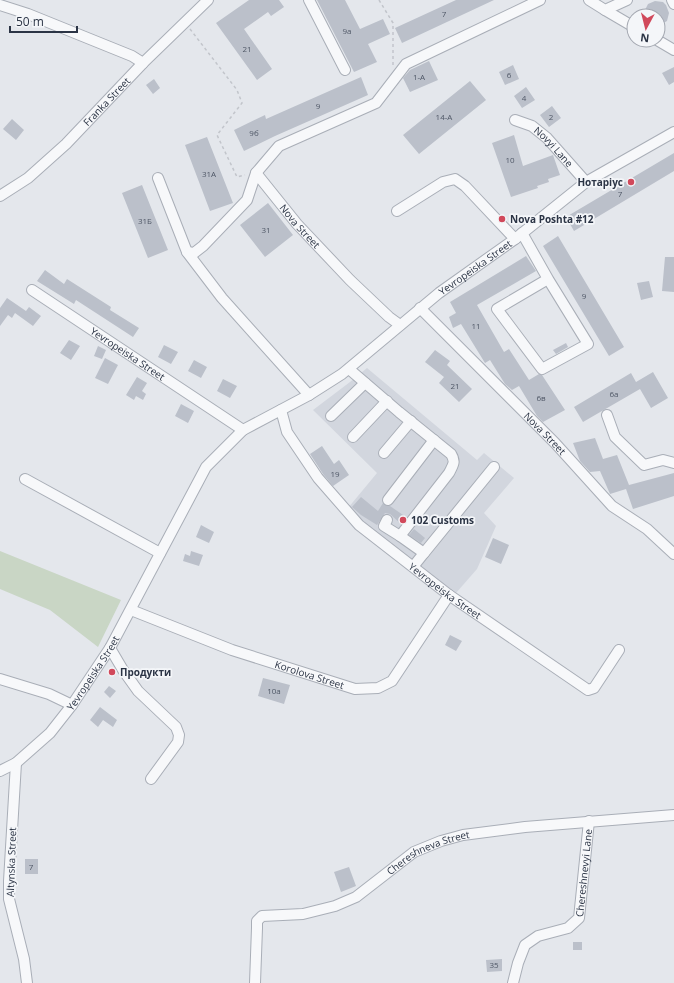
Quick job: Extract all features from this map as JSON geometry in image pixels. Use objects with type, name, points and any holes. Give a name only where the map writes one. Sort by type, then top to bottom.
[{"type":"street","name":"Franka Street","points":[[0,196],[28,178],[66,144],[143,62],[208,0]]},
{"type":"street","points":[[309,0],[345,70]]},
{"type":"street","points":[[187,252],[194,253],[203,246],[248,200],[256,173],[279,146],[376,103],[406,64],[540,0]]},
{"type":"street","points":[[589,0],[626,22]]},
{"type":"street","points":[[605,10],[627,0]]},
{"type":"street","points":[[672,0],[674,4]]},
{"type":"street","points":[[5,4],[132,56],[143,62]]},
{"type":"street","name":"Novyi Lane","points":[[515,120],[532,126],[547,138],[586,182]]},
{"type":"street","name":"Yevropeiska Street","points":[[0,771],[16,763],[50,733],[72,705],[110,648],[206,467],[243,430],[309,395],[349,369],[439,293],[518,236],[586,182],[674,132]]},
{"type":"street","name":"Nova Street","points":[[256,173],[308,236],[350,280],[400,326]]},
{"type":"street","points":[[158,178],[187,252],[222,298],[309,395]]},
{"type":"street","points":[[397,211],[443,182],[455,179],[465,186],[518,236],[548,279],[588,344],[542,369],[497,309],[548,279]]},
{"type":"street","name":"Yevropeiska Street","points":[[32,290],[243,430]]},
{"type":"street","name":"Nova Street","points":[[420,308],[555,443],[612,506],[647,529],[674,554]]},
{"type":"street","points":[[349,369],[451,454],[454,459],[454,465],[400,536]]},
{"type":"street","points":[[331,416],[365,383]]},
{"type":"street","points":[[354,437],[387,401]]},
{"type":"street","name":"Yevropeiska Street","points":[[281,410],[288,432],[318,478],[359,525],[449,595],[588,690],[594,688],[619,650]]},
{"type":"street","points":[[607,415],[615,437],[644,466],[663,460],[674,463]]},
{"type":"street","points":[[384,452],[411,421]]},
{"type":"street","points":[[388,500],[434,440]]},
{"type":"street","points":[[416,563],[494,467]]},
{"type":"street","points":[[25,479],[160,553]]},
{"type":"street","points":[[388,520],[384,526],[424,553]]},
{"type":"street","name":"Korolova Street","points":[[131,610],[232,650],[355,689],[378,688],[392,681],[449,595]]},
{"type":"street","points":[[110,648],[138,691],[176,727],[179,735],[178,742],[151,779]]},
{"type":"street","points":[[0,679],[49,694],[72,705]]},
{"type":"street","name":"Altynska Street","points":[[16,763],[9,899],[24,959],[27,983]]},
{"type":"street","name":"Chereshneva Street","points":[[255,983],[256,928],[257,921],[262,916],[304,914],[335,906],[356,897],[414,852],[441,841],[463,835],[674,815]]},
{"type":"street","name":"Chereshnevyi Lane","points":[[513,983],[525,945],[538,936],[568,928],[579,918],[588,822]]},
{"type":"path","points":[[379,0],[393,23],[392,81]]},
{"type":"path","points":[[185,23],[237,90],[242,103],[217,136],[237,177],[256,173]]},
{"type":"shaded area","points":[[367,368],[477,460],[484,453],[514,478],[484,513],[496,526],[477,569],[456,593],[360,521],[348,508],[377,473],[313,410]]},
{"type":"green space","points":[[0,551],[121,600],[98,647],[50,610],[0,589]]},
{"type":"building","points":[[249,0],[279,0],[284,7],[271,16],[268,12],[244,29],[272,69],[257,80],[216,23]]},
{"type":"building","points":[[317,0],[345,0],[360,29],[383,19],[390,34],[368,44],[377,62],[354,72]]},
{"type":"building","points":[[456,0],[494,0],[402,43],[395,28]]},
{"type":"building","points":[[655,1],[663,2],[669,13],[667,21],[666,8],[646,8],[648,4]]},
{"type":"building","points":[[429,61],[438,80],[410,92],[403,78],[410,70]]},
{"type":"building","points":[[513,65],[519,79],[505,85],[499,72]]},
{"type":"building","points":[[674,67],[674,82],[669,85],[662,73]]},
{"type":"building","points":[[361,77],[368,95],[244,151],[234,130],[265,115],[266,119]]},
{"type":"building","points":[[154,79],[160,88],[153,94],[146,85]]},
{"type":"building","points":[[470,81],[486,100],[419,154],[403,135]]},
{"type":"building","points":[[526,87],[535,100],[522,108],[514,96]]},
{"type":"building","points":[[552,106],[561,118],[549,127],[540,115]]},
{"type":"building","points":[[12,119],[24,130],[16,140],[3,129]]},
{"type":"building","points":[[514,135],[523,166],[553,155],[560,175],[548,179],[549,182],[537,186],[538,188],[511,197],[492,143]]},
{"type":"building","points":[[207,137],[233,203],[210,211],[185,145]]},
{"type":"building","points":[[674,153],[674,171],[574,231],[566,217]]},
{"type":"building","points":[[142,185],[168,250],[148,258],[122,193]]},
{"type":"building","points":[[268,203],[293,235],[265,257],[240,225]]},
{"type":"building","points":[[558,236],[624,347],[609,356],[543,246]]},
{"type":"building","points":[[526,256],[536,271],[477,305],[504,352],[509,349],[529,380],[539,374],[542,375],[565,410],[543,422],[537,416],[519,386],[512,390],[505,384],[490,360],[485,363],[461,324],[453,328],[449,317],[456,313],[450,302]]},
{"type":"building","points":[[665,257],[674,257],[674,292],[662,291]]},
{"type":"building","points":[[45,270],[64,284],[67,279],[111,307],[110,310],[139,328],[133,337],[76,300],[74,304],[37,281]]},
{"type":"building","points":[[649,281],[653,297],[641,300],[637,283]]},
{"type":"building","points":[[7,298],[26,311],[29,307],[41,316],[33,326],[15,313],[12,318],[8,315],[0,326],[0,308]]},
{"type":"building","points":[[69,340],[80,346],[71,360],[60,353]]},
{"type":"building","points":[[566,343],[568,347],[556,354],[553,350]]},
{"type":"building","points":[[164,345],[178,352],[171,364],[158,357]]},
{"type":"building","points":[[98,346],[106,350],[102,359],[94,356]]},
{"type":"building","points":[[435,350],[450,361],[447,365],[472,389],[459,402],[439,383],[444,377],[425,362]]},
{"type":"building","points":[[105,358],[118,365],[108,384],[95,378]]},
{"type":"building","points":[[194,360],[207,367],[201,378],[188,371]]},
{"type":"building","points":[[653,372],[668,398],[651,408],[640,389],[583,422],[574,407],[631,373],[636,382]]},
{"type":"building","points":[[137,377],[147,383],[142,391],[146,394],[143,400],[136,396],[134,400],[126,395]]},
{"type":"building","points":[[223,379],[237,386],[230,398],[217,391]]},
{"type":"building","points":[[181,404],[194,411],[188,423],[175,416]]},
{"type":"building","points":[[595,438],[603,459],[617,455],[629,485],[674,473],[674,496],[633,509],[626,489],[610,494],[600,471],[590,472],[580,461],[573,443]]},
{"type":"building","points":[[322,446],[334,464],[339,460],[349,475],[333,486],[310,454]]},
{"type":"building","points":[[361,497],[378,511],[383,503],[406,517],[401,524],[390,514],[385,513],[377,525],[361,515],[352,507]]},
{"type":"building","points":[[201,525],[214,532],[209,543],[196,537]]},
{"type":"building","points":[[414,529],[425,538],[421,543],[409,535]]},
{"type":"building","points":[[493,538],[509,545],[501,564],[485,557]]},
{"type":"building","points":[[191,551],[203,555],[199,566],[183,561],[185,554],[190,556]]},
{"type":"building","points":[[450,635],[462,641],[456,651],[445,645]]},
{"type":"building","points":[[263,678],[290,685],[284,704],[258,696]]},
{"type":"building","points":[[109,686],[116,691],[110,698],[104,692]]},
{"type":"building","points":[[100,707],[117,720],[113,727],[103,720],[98,727],[90,720]]},
{"type":"building","points":[[25,859],[38,859],[38,874],[25,874]]},
{"type":"building","points":[[349,867],[356,886],[341,892],[334,872]]},
{"type":"building","points":[[573,942],[582,942],[582,950],[573,950]]},
{"type":"building","points":[[502,959],[502,971],[487,972],[486,960]]},
{"type":"place","name":"Нотаріус","points":[[631,182]]},
{"type":"place","name":"Nova Poshta #12","points":[[502,219]]},
{"type":"place","name":"102 Customs","points":[[403,520]]},
{"type":"place","name":"Продукти","points":[[112,672]]}]
